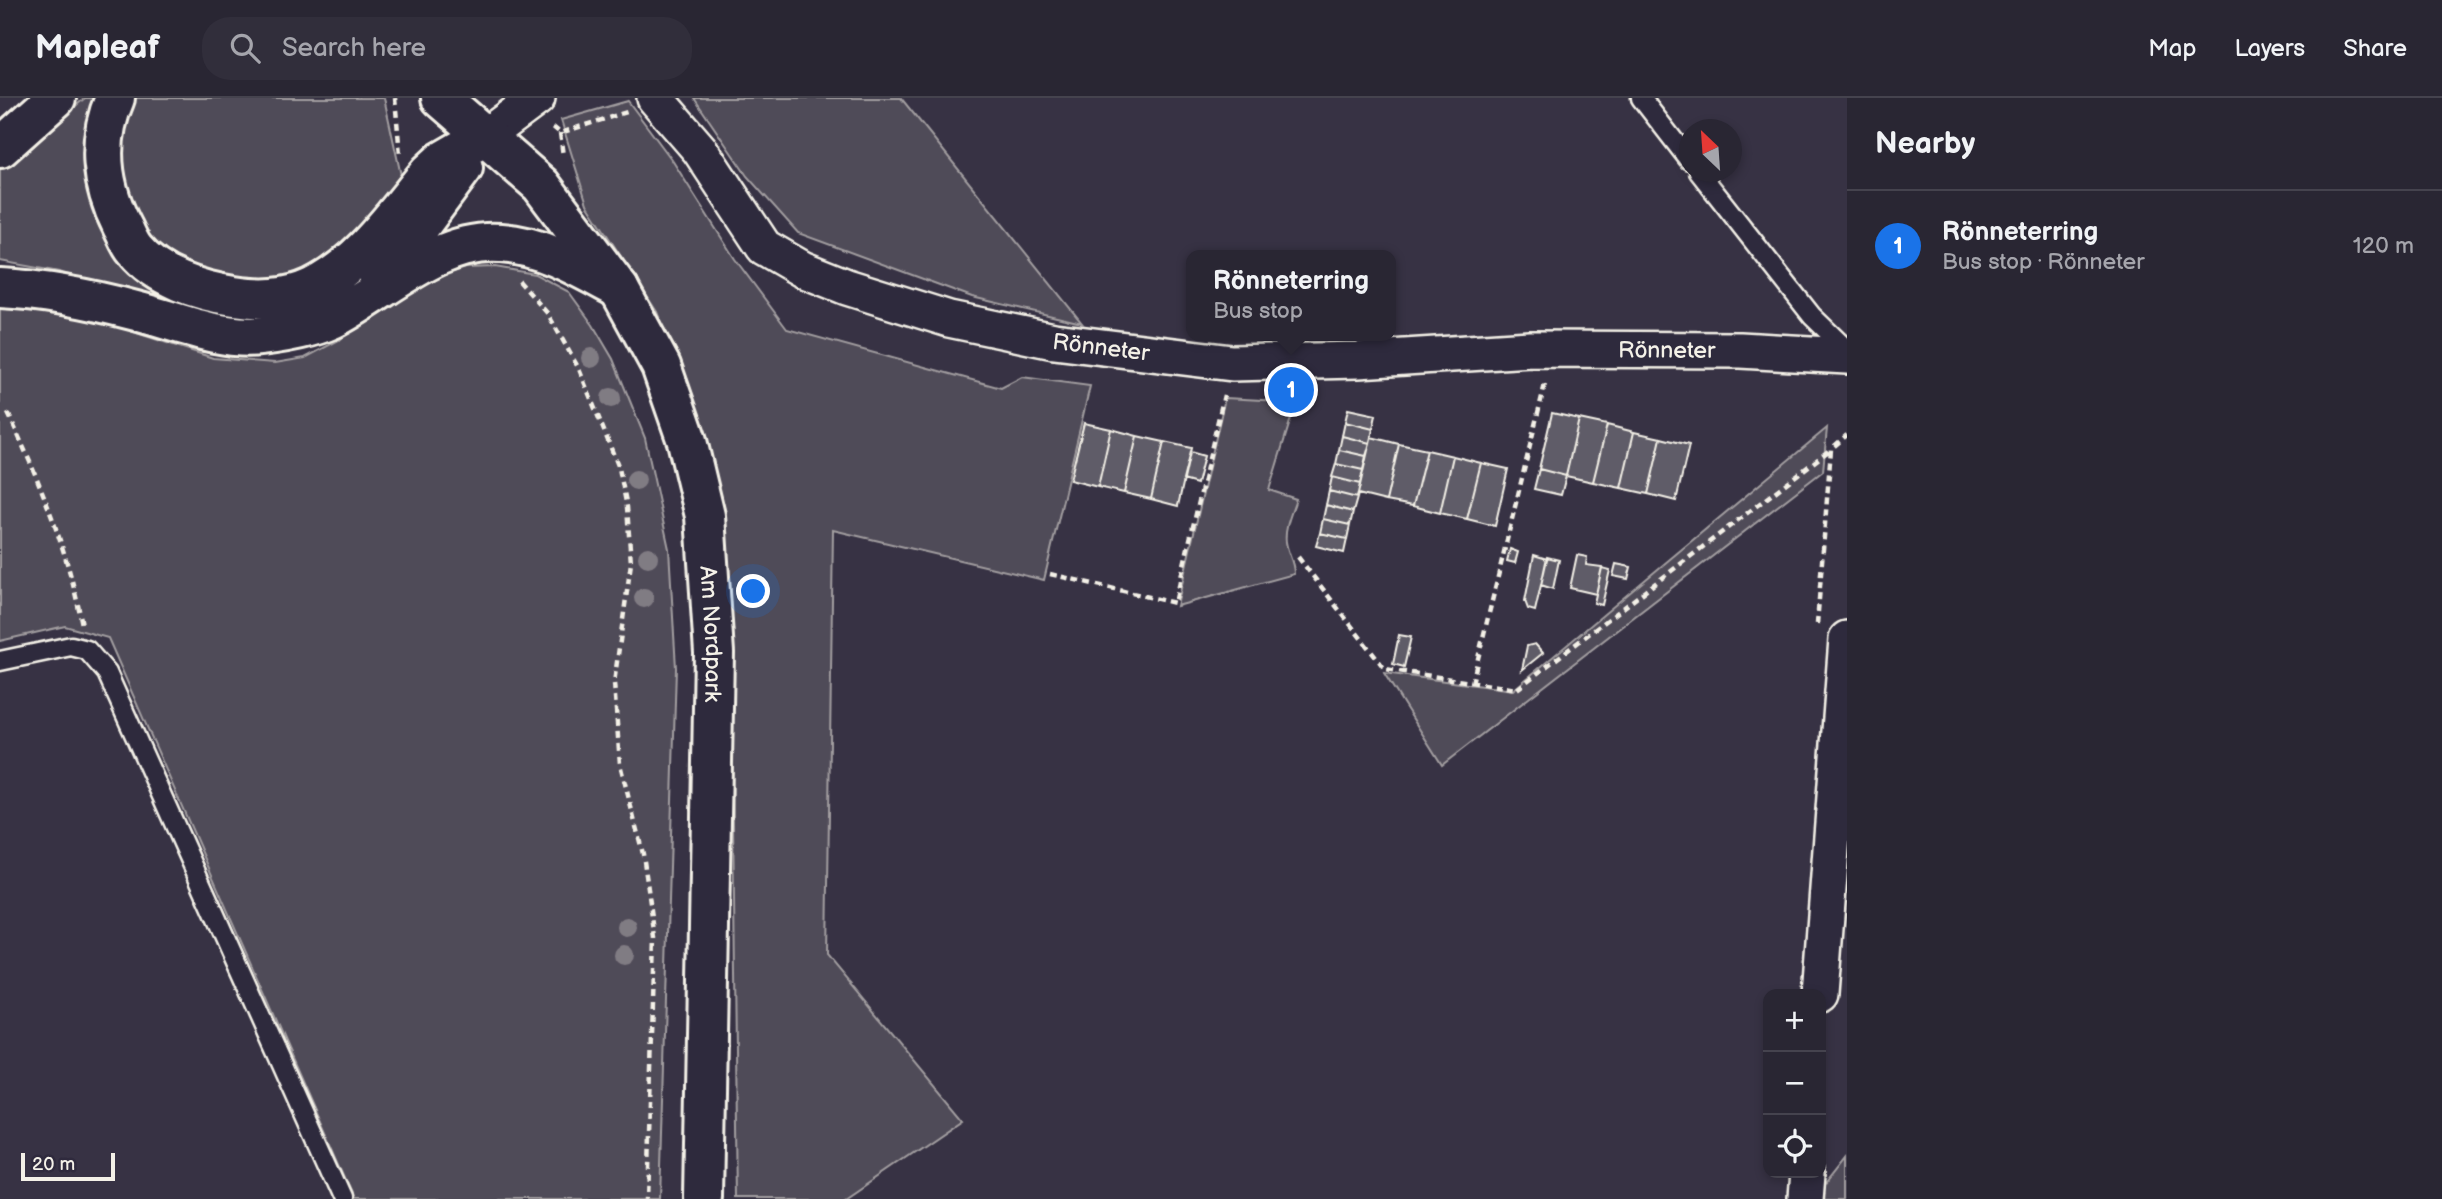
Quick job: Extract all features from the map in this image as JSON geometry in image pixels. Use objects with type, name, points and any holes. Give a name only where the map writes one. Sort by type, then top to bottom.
[{"type":"main road","points":[[0,148],[57,98]]},
{"type":"main road","points":[[115,98],[106,122],[103,176],[111,204],[135,250],[166,275],[205,291],[267,300],[311,288],[348,265],[429,173],[442,161],[487,135]]},
{"type":"main road","name":"Am Nordpark","points":[[442,98],[541,185],[619,289],[661,366],[687,441],[705,516],[714,653],[704,1199]]},
{"type":"main road","points":[[367,297],[487,135]]},
{"type":"main road","points":[[0,288],[38,290],[114,305],[215,332],[259,337],[337,317],[442,254],[481,242],[531,247],[619,289]]},
{"type":"street","points":[[487,135],[531,101]]},
{"type":"street","name":"Rönneter","points":[[645,103],[700,150],[764,247],[802,269],[847,287],[949,318],[1054,341],[1232,363],[1359,360],[1553,349],[1740,350],[1847,356]]},
{"type":"street","points":[[1820,989],[1847,639]]},
{"type":"street","points":[[1805,1199],[1807,1178]]},
{"type":"lane","points":[[1641,98],[1679,147]]},
{"type":"lane","points":[[1707,182],[1812,316],[1847,350]]},
{"type":"lane","points":[[0,661],[71,646],[87,650],[107,673],[342,1199]]},
{"type":"path","points":[[395,98],[399,155],[429,173]]},
{"type":"path","points":[[531,101],[560,132],[645,103]]},
{"type":"path","points":[[396,110],[402,104]]},
{"type":"path","points":[[502,243],[510,272],[548,314],[579,369],[619,468],[627,507],[631,563],[614,683],[620,764],[643,854],[655,938],[647,1199]]},
{"type":"path","points":[[1472,682],[1553,349]]},
{"type":"path","points":[[1050,574],[1175,603],[1232,363]]},
{"type":"path","points":[[8,413],[57,529],[74,579],[87,650]]},
{"type":"path","points":[[1298,557],[1385,669],[1517,689],[1831,449]]},
{"type":"shaded area","points":[[85,98],[102,98],[98,183],[192,299],[189,310],[59,272],[0,261],[0,170]]},
{"type":"shaded area","points":[[125,98],[384,98],[402,180],[330,264],[257,288],[192,271],[153,244],[124,202],[116,172]]},
{"type":"shaded area","points":[[694,98],[901,98],[1082,323],[972,297],[798,233],[747,176]]},
{"type":"shaded area","points":[[628,101],[672,160],[735,259],[787,329],[1001,388],[1022,377],[1090,386],[1044,580],[833,530],[827,955],[963,1119],[846,1199],[738,1199],[731,674],[714,471],[688,390],[657,312],[587,204],[561,120]]},
{"type":"shaded area","points":[[495,267],[535,274],[569,292],[593,325],[613,359],[645,438],[669,549],[676,668],[660,1199],[354,1199],[108,638],[65,626],[0,641],[0,306],[29,307],[97,320],[213,358],[275,363],[305,358],[341,339],[434,278],[466,268]]},
{"type":"shaded area","points":[[1225,398],[1296,402],[1269,490],[1296,499],[1286,537],[1294,574],[1177,606]]},
{"type":"shaded area","points":[[1827,428],[1823,471],[1442,765],[1384,673],[1513,690]]},
{"type":"shaded area","points":[[1847,1156],[1847,1199],[1820,1199],[1821,1189]]},
{"type":"building","points":[[1348,409],[1376,415],[1373,429],[1345,422]]},
{"type":"building","points":[[1552,413],[1579,419],[1566,476],[1539,469]]},
{"type":"building","points":[[1579,419],[1607,425],[1593,482],[1566,476]]},
{"type":"building","points":[[1345,422],[1373,429],[1370,443],[1342,436]]},
{"type":"building","points":[[1084,423],[1111,429],[1098,487],[1070,480]]},
{"type":"building","points":[[1607,425],[1634,432],[1621,488],[1593,482]]},
{"type":"building","points":[[1111,429],[1137,436],[1124,493],[1098,487]]},
{"type":"building","points":[[1634,432],[1661,438],[1648,494],[1621,488]]},
{"type":"building","points":[[1137,436],[1164,442],[1151,499],[1124,493]]},
{"type":"building","points":[[1342,436],[1370,443],[1366,456],[1339,450]]},
{"type":"building","points":[[1371,437],[1399,444],[1386,501],[1358,494]]},
{"type":"building","points":[[1661,438],[1689,445],[1676,501],[1648,494]]},
{"type":"building","points":[[1164,442],[1191,448],[1178,506],[1151,499]]},
{"type":"building","points":[[1399,444],[1427,450],[1413,506],[1386,501]]},
{"type":"building","points":[[1339,450],[1366,456],[1363,470],[1336,464]]},
{"type":"building","points":[[1427,450],[1453,456],[1440,513],[1413,506]]},
{"type":"building","points":[[1190,452],[1204,456],[1197,484],[1183,480]]},
{"type":"building","points":[[1453,456],[1481,463],[1467,519],[1440,513]]},
{"type":"building","points":[[1481,463],[1508,469],[1495,526],[1467,519]]},
{"type":"building","points":[[1336,464],[1363,470],[1360,484],[1332,477]]},
{"type":"building","points":[[1539,469],[1566,476],[1561,495],[1534,489]]},
{"type":"building","points":[[1332,477],[1360,484],[1357,498],[1329,491]]},
{"type":"building","points":[[1329,491],[1357,498],[1353,512],[1326,505]]},
{"type":"building","points":[[1326,505],[1353,512],[1350,525],[1323,519]]},
{"type":"building","points":[[1323,519],[1350,525],[1347,539],[1320,533]]},
{"type":"building","points":[[1320,533],[1347,539],[1344,553],[1316,546]]},
{"type":"building","points":[[1510,549],[1518,552],[1515,563],[1507,561]]},
{"type":"building","points":[[1534,555],[1547,559],[1535,611],[1528,609],[1525,601]]},
{"type":"building","points":[[1577,555],[1587,557],[1586,565],[1602,567],[1596,594],[1570,588]]},
{"type":"building","points":[[1547,557],[1559,560],[1553,589],[1541,585]]},
{"type":"building","points":[[1616,564],[1631,567],[1628,579],[1613,576]]},
{"type":"building","points":[[1602,568],[1610,570],[1602,605],[1594,603]]},
{"type":"building","points":[[1399,635],[1411,637],[1404,667],[1393,664]]},
{"type":"building","points":[[1535,644],[1543,653],[1522,670],[1527,646]]},
{"type":"place","name":"Rönneterring","points":[[1291,390]]}]
